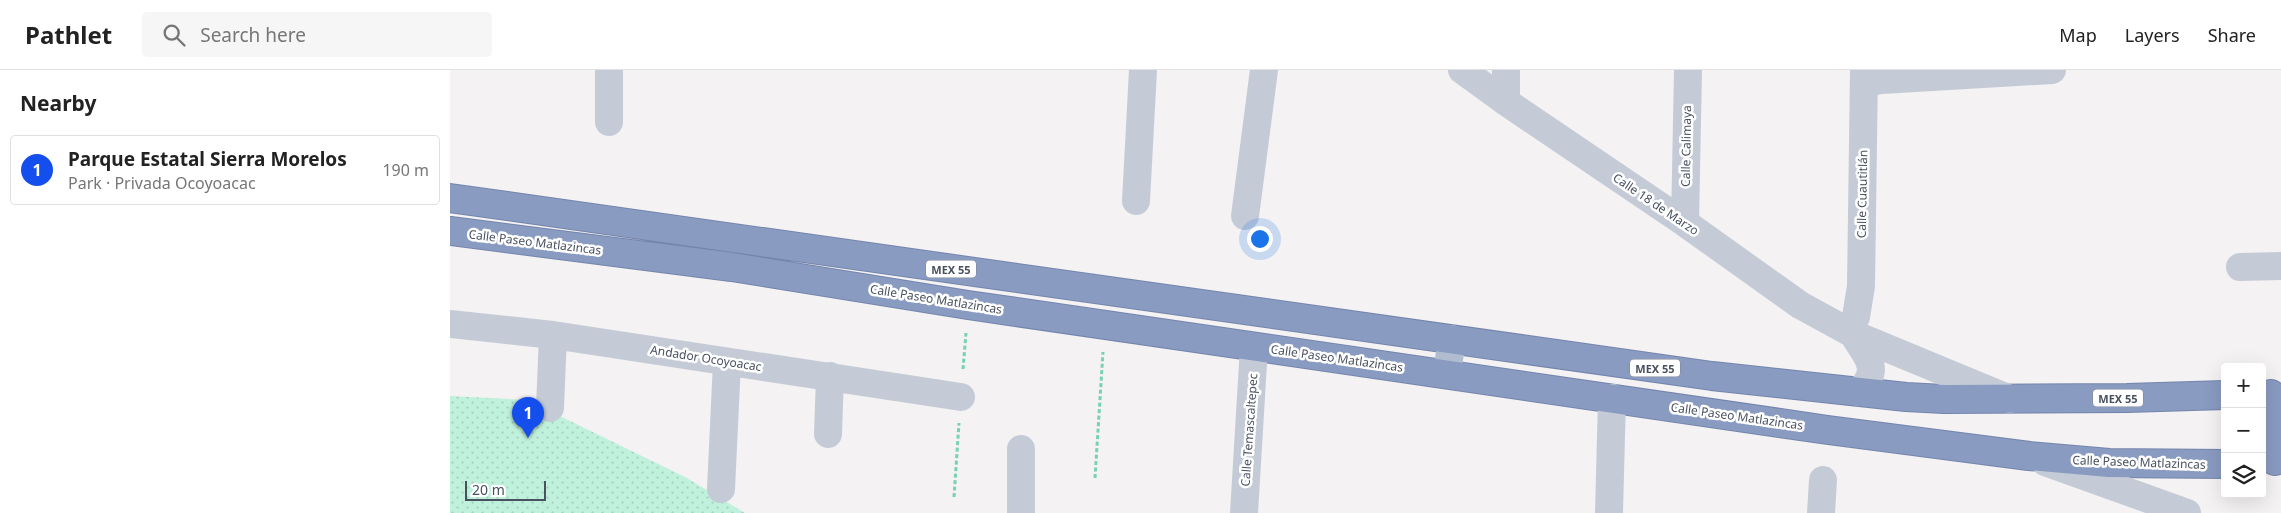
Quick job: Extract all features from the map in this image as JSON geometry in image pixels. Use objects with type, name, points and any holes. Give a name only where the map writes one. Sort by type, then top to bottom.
[{"type":"highway","name":"MEX 55","points":[[450,198],[1712,376],[1906,398],[2011,400],[2221,395]]},
{"type":"highway","name":"Calle Paseo Matlazincas","points":[[450,231],[732,267],[968,305],[1105,323],[1828,430],[2029,456],[2109,463],[2221,464]]},
{"type":"highway","points":[[2271,394],[2273,461]]},
{"type":"main road","points":[[732,267],[736,238]]},
{"type":"main road","points":[[1447,373],[1452,339]]},
{"type":"street","points":[[609,70],[609,122]]},
{"type":"street","points":[[1136,201],[1143,70]]},
{"type":"street","points":[[1245,216],[1264,70]]},
{"type":"street","name":"Calle 18 de Marzo","points":[[1462,70],[1685,223],[1800,305],[1854,325],[2011,400]]},
{"type":"street","points":[[1506,70],[1506,102]]},
{"type":"street","name":"Calle Calimaya","points":[[1685,223],[1688,70]]},
{"type":"street","points":[[1864,77],[1882,80],[2052,70]]},
{"type":"street","name":"Calle Cuautitlán","points":[[1854,325],[1861,286],[1864,77]]},
{"type":"street","points":[[2240,267],[2281,266]]},
{"type":"street","name":"Andador Ocoyoacac","points":[[450,324],[553,335],[961,397]]},
{"type":"street","points":[[1854,325],[1871,368],[1870,379],[1859,392]]},
{"type":"street","points":[[550,408],[553,335]]},
{"type":"street","name":"Calle Temascaltepec","points":[[1244,513],[1254,346]]},
{"type":"street","points":[[721,489],[727,362]]},
{"type":"street","points":[[828,434],[830,376]]},
{"type":"street","points":[[1609,513],[1612,398]]},
{"type":"street","points":[[1021,449],[1021,513]]},
{"type":"street","points":[[2029,456],[2187,513]]},
{"type":"street","points":[[1821,513],[1823,480]]},
{"type":"path","points":[[1095,478],[1105,323]]},
{"type":"green space","points":[[450,396],[527,400],[685,477],[745,513],[450,513]]},
{"type":"place","name":"Parque Estatal Sierra Morelos","points":[[528,438]]}]
